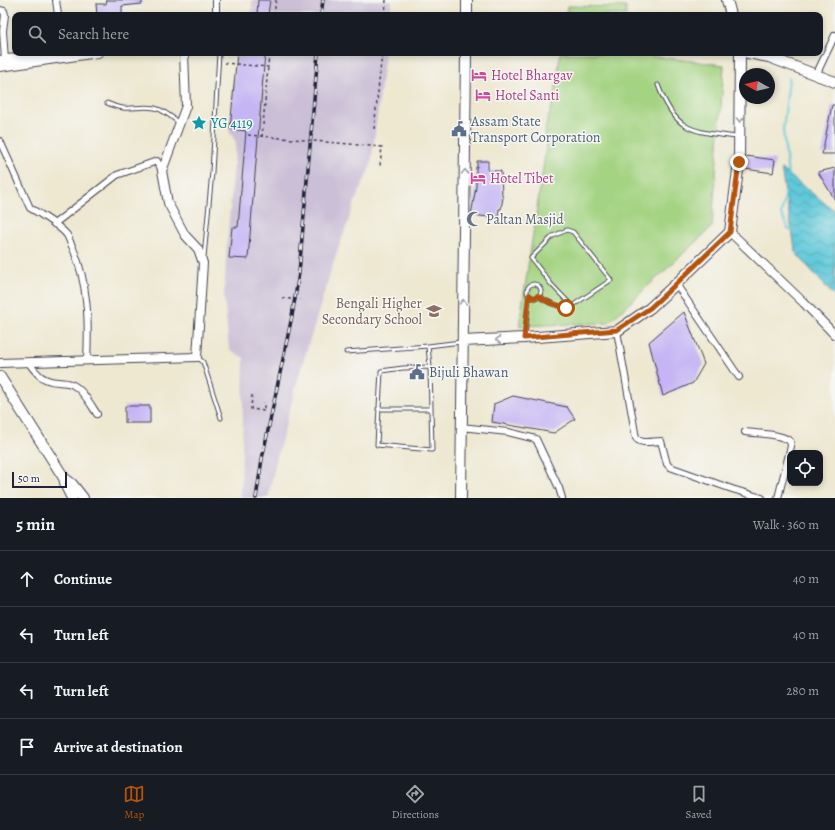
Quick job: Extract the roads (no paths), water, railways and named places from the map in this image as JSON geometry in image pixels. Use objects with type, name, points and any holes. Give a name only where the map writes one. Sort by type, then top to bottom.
[{"type":"main road","points":[[467,12],[468,0]]},
{"type":"main road","points":[[727,0],[730,12]]},
{"type":"main road","points":[[461,498],[466,56]]},
{"type":"main road","points":[[463,341],[524,338],[617,330],[650,308],[730,232],[739,162],[740,56]]},
{"type":"main road","points":[[769,56],[835,82]]},
{"type":"main road","points":[[0,377],[68,481],[84,498]]},
{"type":"main road","points":[[68,481],[66,486],[72,498]]},
{"type":"street","points":[[56,0],[58,12]]},
{"type":"street","points":[[216,0],[216,12]]},
{"type":"street","points":[[0,10],[4,10],[5,15],[3,31],[3,60],[32,56]]},
{"type":"street","points":[[816,75],[835,35]]},
{"type":"street","points":[[0,67],[59,56]]},
{"type":"street","points":[[162,171],[186,106],[184,56]]},
{"type":"street","points":[[0,142],[30,208],[41,214],[66,234],[78,260],[86,292],[88,328],[87,360]]},
{"type":"street","points":[[0,362],[198,357],[203,263],[198,248],[185,235],[168,203],[162,171],[157,160],[117,175],[54,224]]},
{"type":"street","points":[[730,232],[835,335]]},
{"type":"street","points":[[676,284],[739,377]]},
{"type":"street","points":[[617,330],[636,438],[638,441],[661,441],[667,464],[670,467],[762,498]]},
{"type":"street","points":[[28,362],[37,374],[47,381],[74,385],[82,393],[97,414]]},
{"type":"street","points":[[461,427],[508,432],[536,439],[559,488],[562,498]]},
{"type":"street","points":[[745,432],[775,436],[790,441],[791,446],[778,498]]},
{"type":"lane","points":[[203,263],[212,172],[219,56]]},
{"type":"lane","points":[[658,85],[664,103],[684,126],[698,132],[740,137]]},
{"type":"lane","points":[[107,103],[126,109],[155,108],[169,114],[179,123]]},
{"type":"lane","points":[[529,295],[534,298],[538,296],[550,303],[566,308],[572,306],[611,280],[573,232],[567,230],[553,236],[531,258],[551,284],[572,306]]},
{"type":"lane","points":[[524,338],[529,295],[527,290],[532,284],[537,285],[541,289],[538,296]]},
{"type":"lane","points":[[346,352],[428,346],[463,341]]},
{"type":"lane","points":[[428,346],[430,367],[432,450],[377,445],[378,409],[382,371],[403,368],[430,367]]},
{"type":"lane","points":[[198,357],[203,362],[221,418]]},
{"type":"lane","points":[[378,409],[431,409]]},
{"type":"water","points":[[781,169],[835,211],[835,297],[796,253]]},
{"type":"waterway","points":[[788,176],[783,130],[789,78]]},
{"type":"waterway","points":[[786,192],[781,214],[789,230],[793,230]]},
{"type":"railway","points":[[321,12],[323,0]]},
{"type":"railway","points":[[256,498],[262,459],[292,316],[299,273],[318,56]]},
{"type":"place","name":"Hotel Bhargav","points":[[479,75]]},
{"type":"place","name":"Hotel Santi","points":[[483,95]]},
{"type":"place","name":"YG 4119","points":[[199,123]]},
{"type":"place","name":"Assam State Transport Corporation","points":[[459,129]]},
{"type":"place","name":"Hotel Tibet","points":[[478,178]]},
{"type":"place","name":"Paltan Masjid","points":[[474,219]]},
{"type":"place","name":"Bengali Higher Secondary School","points":[[434,311]]},
{"type":"place","name":"Bijuli Bhawan","points":[[417,372]]}]
